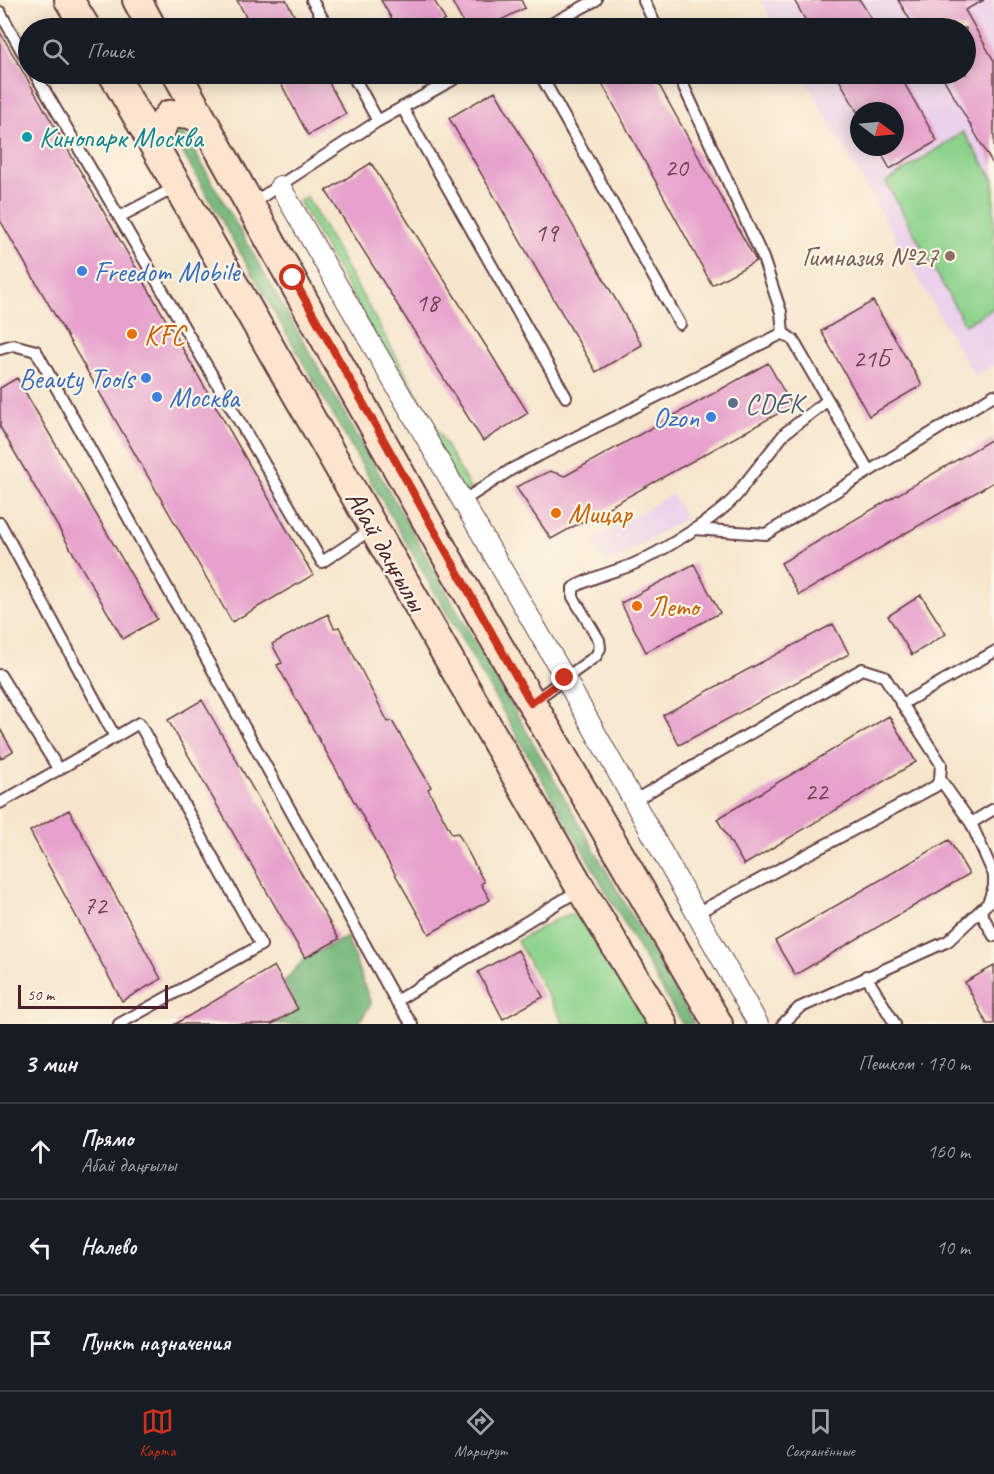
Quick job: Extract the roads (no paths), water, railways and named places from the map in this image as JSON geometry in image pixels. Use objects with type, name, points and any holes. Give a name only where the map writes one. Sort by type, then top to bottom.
[{"type":"main road","points":[[69,0],[80,18]]},
{"type":"main road","points":[[137,0],[147,18]]},
{"type":"main road","name":"Абай даңғылы","points":[[119,84],[581,889],[663,1024]]},
{"type":"main road","name":"Абай даңғылы","points":[[182,84],[531,703],[718,1024]]},
{"type":"main road","points":[[159,152],[159,134],[162,123],[169,115],[188,113],[202,120]]},
{"type":"street","points":[[280,186],[565,678],[758,1024]]},
{"type":"lane","points":[[312,0],[322,18]]},
{"type":"lane","points":[[563,18],[596,0]]},
{"type":"lane","points":[[652,0],[643,0],[652,18]]},
{"type":"lane","points":[[0,12],[18,44]]},
{"type":"lane","points":[[41,84],[121,216],[322,562],[374,527]]},
{"type":"lane","points":[[358,84],[378,121]]},
{"type":"lane","points":[[250,205],[378,121],[444,84]]},
{"type":"lane","points":[[546,84],[680,324]]},
{"type":"lane","points":[[683,84],[764,258],[782,312],[783,333]]},
{"type":"lane","points":[[402,107],[566,397]]},
{"type":"lane","points":[[121,216],[178,186]]},
{"type":"lane","points":[[783,333],[793,340],[869,471]]},
{"type":"lane","points":[[461,502],[512,469],[783,333]]},
{"type":"lane","points":[[0,349],[13,345],[36,351],[396,1000],[412,1024]]},
{"type":"lane","points":[[694,529],[766,534],[994,395]]},
{"type":"lane","points":[[531,703],[596,656],[600,648],[598,640],[573,597],[573,588],[585,580],[631,565],[694,529],[738,496],[743,486],[785,433],[828,400]]},
{"type":"lane","points":[[0,523],[115,737]]},
{"type":"lane","points":[[902,704],[994,652]]},
{"type":"lane","points":[[633,801],[862,669],[884,676],[941,764],[940,779],[936,786],[695,914]]},
{"type":"lane","points":[[0,675],[59,770]]},
{"type":"lane","points":[[0,802],[139,723],[261,945],[120,1024]]},
{"type":"lane","points":[[783,1024],[799,1008],[866,975],[948,941],[988,903],[994,887],[994,874],[971,823],[940,779]]},
{"type":"lane","points":[[971,823],[994,809]]},
{"type":"lane","points":[[396,1000],[581,889]]},
{"type":"lane","points":[[980,911],[994,936]]},
{"type":"lane","points":[[866,975],[895,1024]]},
{"type":"place","name":"Кинопарк Москва","points":[[27,137]]},
{"type":"place","name":"Гимназия №27","points":[[950,256]]},
{"type":"place","name":"Freedom Mobile","points":[[82,271]]},
{"type":"place","name":"KFC","points":[[132,334]]},
{"type":"place","name":"Beauty Tools","points":[[146,378]]},
{"type":"place","name":"Москва","points":[[157,397]]},
{"type":"place","name":"CDEK","points":[[733,403]]},
{"type":"place","name":"Ozon","points":[[711,417]]},
{"type":"place","name":"Мицар","points":[[556,513]]},
{"type":"place","name":"Лето","points":[[637,606]]}]
